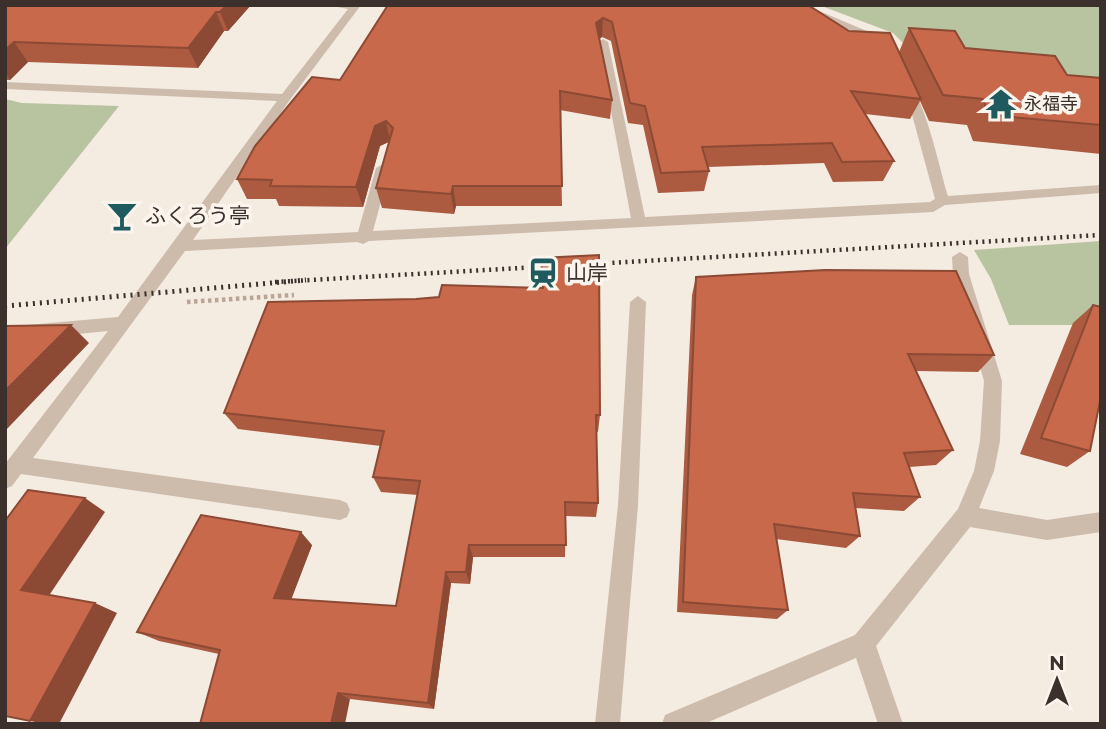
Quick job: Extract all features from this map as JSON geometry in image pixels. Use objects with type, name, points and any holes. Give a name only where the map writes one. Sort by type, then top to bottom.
[{"type":"street","points":[[332,5],[356,6]]},
{"type":"street","points":[[795,5],[884,41],[890,52]]},
{"type":"street","points":[[11,473],[181,246],[285,98],[356,6]]},
{"type":"street","points":[[603,42],[639,223]]},
{"type":"street","points":[[901,76],[917,111],[942,201]]},
{"type":"street","points":[[5,85],[285,98]]},
{"type":"street","points":[[363,239],[386,160]]},
{"type":"street","points":[[181,246],[363,239],[933,207],[942,201],[1101,190]]},
{"type":"street","points":[[674,724],[863,643],[966,516],[984,471],[990,441],[993,381],[961,274],[960,257]]},
{"type":"street","points":[[607,724],[628,505],[638,302]]},
{"type":"street","points":[[5,334],[123,323]]},
{"type":"street","points":[[11,473],[341,510]]},
{"type":"street","points":[[966,516],[1047,530],[1101,522]]},
{"type":"street","points":[[863,643],[891,724]]},
{"type":"path","points":[[135,306],[294,295]]},
{"type":"green space","points":[[819,5],[1101,5],[1101,88],[908,48],[893,33]]},
{"type":"green space","points":[[5,99],[22,103],[119,106],[5,249]]},
{"type":"green space","points":[[1101,241],[1101,355],[1073,325],[1009,325],[991,279],[974,250]]},
{"type":"building","points":[[5,5],[227,5],[220,12],[216,12],[188,48],[14,42],[5,50]]},
{"type":"building","points":[[388,5],[808,5],[849,31],[890,33],[921,99],[851,91],[894,161],[842,162],[832,143],[702,147],[709,171],[661,173],[645,106],[630,103],[612,22],[603,18],[596,23],[612,100],[560,91],[562,186],[453,186],[451,194],[376,188],[393,128],[386,121],[375,126],[356,187],[270,186],[272,180],[237,179],[255,146],[312,77],[340,80]]},
{"type":"building","points":[[909,28],[955,31],[965,48],[1055,56],[1067,75],[1101,78],[1101,125],[989,115],[983,99],[943,95]]},
{"type":"building","points":[[599,255],[600,415],[596,415],[598,503],[565,502],[566,545],[469,545],[466,572],[446,572],[428,703],[338,693],[331,724],[200,724],[220,650],[137,632],[201,515],[301,532],[274,598],[396,606],[420,481],[373,477],[384,431],[224,413],[268,302],[439,297],[442,285],[543,288],[541,258]]},
{"type":"building","points":[[825,270],[956,271],[994,355],[908,354],[953,450],[904,453],[920,497],[853,493],[860,536],[774,524],[788,610],[683,602],[696,277]]},
{"type":"building","points":[[1093,305],[1101,307],[1101,396],[1090,451],[1041,438]]},
{"type":"building","points":[[71,325],[5,391],[5,326]]},
{"type":"building","points":[[28,490],[85,498],[21,590],[95,603],[30,721],[5,716],[5,521]]},
{"type":"railway","points":[[298,281],[1101,235]]},
{"type":"railway","points":[[298,281],[306,280]]},
{"type":"railway","points":[[5,306],[298,281]]},
{"type":"railway","points":[[275,282],[298,281]]},
{"type":"place","name":"永福寺","points":[[1001,104]]},
{"type":"place","name":"ふくろう亭","points":[[122,216]]},
{"type":"place","name":"山岸","points":[[543,273]]}]
